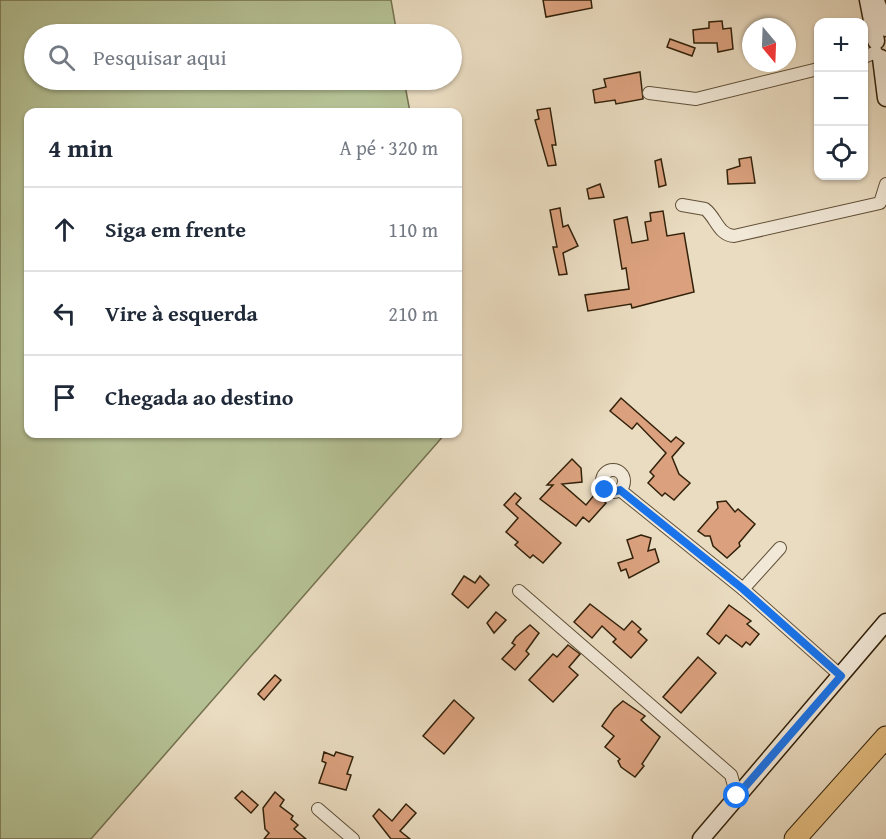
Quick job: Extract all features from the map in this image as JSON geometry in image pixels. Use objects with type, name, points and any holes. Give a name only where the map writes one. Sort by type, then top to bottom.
[{"type":"highway","points":[[795,839],[886,737]]},
{"type":"main road","points":[[868,0],[879,47]]},
{"type":"main road","points":[[875,0],[886,98]]},
{"type":"main road","points":[[700,839],[886,622]]},
{"type":"street","points":[[649,93],[660,92],[682,99],[704,98],[814,70]]},
{"type":"street","points":[[682,205],[705,209],[722,231],[734,236],[880,203],[886,184]]},
{"type":"street","points":[[620,490],[743,589],[841,676]]},
{"type":"street","points":[[743,589],[780,548]]},
{"type":"street","points":[[519,591],[731,775],[737,796]]},
{"type":"street","points":[[731,775],[753,776]]},
{"type":"street","points":[[318,809],[353,839]]},
{"type":"green space","points":[[0,0],[391,0],[395,24],[24,24],[24,90],[406,90],[409,108],[24,108],[24,438],[442,438],[91,839],[0,839]]},
{"type":"building","points":[[543,0],[591,0],[592,8],[546,17]]},
{"type":"building","points":[[722,21],[723,29],[731,28],[733,49],[718,52],[717,43],[694,43],[693,30],[709,28],[709,22]]},
{"type":"building","points":[[670,39],[695,48],[692,56],[667,47]]},
{"type":"building","points":[[640,72],[643,99],[616,104],[615,100],[595,103],[593,90],[606,87],[604,79]]},
{"type":"building","points":[[550,108],[556,145],[552,145],[556,165],[548,166],[535,120],[539,119],[537,110]]},
{"type":"building","points":[[751,157],[755,183],[728,184],[727,170],[740,166],[739,159]]},
{"type":"building","points":[[661,159],[666,185],[659,187],[655,161]]},
{"type":"building","points":[[600,184],[604,197],[589,199],[587,189]]},
{"type":"building","points":[[560,208],[563,227],[568,225],[578,246],[563,253],[567,274],[559,275],[553,247],[557,247],[550,210]]},
{"type":"building","points":[[663,211],[667,236],[684,233],[694,292],[632,308],[631,304],[588,311],[585,295],[629,289],[626,268],[622,269],[614,220],[627,217],[632,243],[648,240],[645,222],[651,221],[650,213]]},
{"type":"building","points":[[621,398],[671,442],[676,437],[684,443],[672,457],[679,474],[690,483],[674,500],[665,493],[662,496],[648,483],[654,476],[650,472],[666,453],[637,423],[632,429],[610,411]]},
{"type":"building","points":[[572,459],[581,468],[582,482],[562,484],[586,505],[595,494],[606,503],[589,522],[583,517],[576,526],[540,499],[553,485],[547,485]]},
{"type":"building","points":[[515,493],[521,498],[516,504],[561,543],[543,563],[533,555],[530,558],[515,545],[518,542],[506,532],[518,518],[504,505]]},
{"type":"building","points":[[726,501],[735,512],[738,509],[755,524],[739,543],[740,546],[727,558],[713,546],[710,536],[705,536],[698,531],[718,508],[717,502]]},
{"type":"building","points":[[641,535],[651,538],[648,551],[655,549],[659,562],[629,578],[626,569],[621,571],[618,563],[633,558],[627,540]]},
{"type":"building","points":[[464,576],[475,583],[480,576],[489,585],[468,608],[452,594]]},
{"type":"building","points":[[590,604],[624,630],[632,621],[641,629],[638,632],[647,640],[631,658],[613,642],[616,639],[602,626],[592,638],[574,622]]},
{"type":"building","points":[[729,605],[751,621],[747,624],[759,634],[750,645],[746,642],[742,647],[726,635],[719,644],[707,634]]},
{"type":"building","points":[[496,612],[506,620],[494,633],[487,623]]},
{"type":"building","points":[[530,625],[539,633],[526,651],[529,654],[515,670],[502,659],[515,645],[512,643],[516,637]]},
{"type":"building","points":[[568,645],[580,654],[569,667],[578,675],[553,702],[529,680],[553,654],[557,657]]},
{"type":"building","points":[[698,657],[716,673],[681,713],[663,697]]},
{"type":"building","points":[[275,675],[281,680],[264,700],[258,694]]},
{"type":"building","points":[[454,700],[474,718],[444,754],[423,736]]},
{"type":"building","points":[[623,701],[645,716],[641,720],[660,737],[642,764],[644,766],[635,777],[621,767],[618,761],[620,759],[605,747],[614,736],[602,726]]},
{"type":"building","points":[[324,752],[334,756],[336,752],[353,757],[347,774],[351,775],[346,790],[319,783],[326,763],[322,761]]},
{"type":"building","points":[[242,791],[258,805],[251,813],[235,798]]},
{"type":"building","points":[[275,792],[284,800],[280,806],[293,816],[291,819],[298,825],[294,829],[306,839],[264,839],[269,833],[265,829],[263,808]]},
{"type":"building","points":[[406,804],[416,813],[400,831],[410,839],[391,839],[373,816],[379,809],[392,821]]},
{"type":"route","points":[[605,490],[617,492],[620,490],[743,589],[841,676],[737,796]]}]
